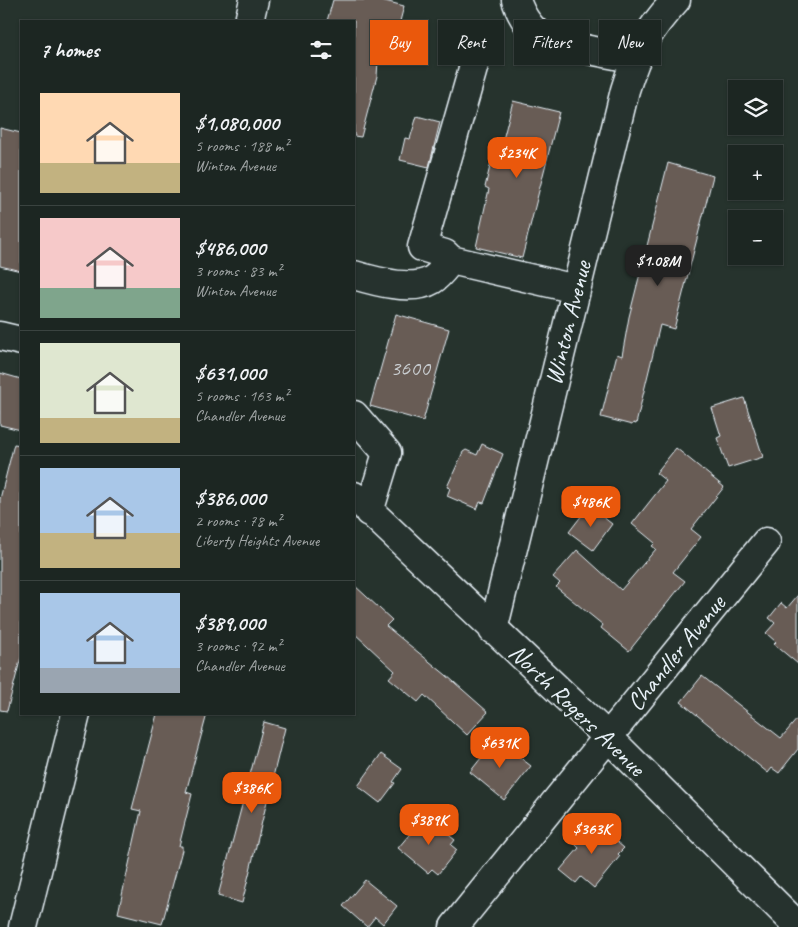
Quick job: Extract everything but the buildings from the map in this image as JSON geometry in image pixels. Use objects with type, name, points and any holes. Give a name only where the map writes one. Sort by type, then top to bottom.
[{"type":"street","points":[[249,20],[254,0]]},
{"type":"street","points":[[516,0],[520,12],[531,27],[546,38],[599,51]]},
{"type":"street","name":"Winton Avenue","points":[[658,20],[676,0]]},
{"type":"street","points":[[474,65],[422,248],[445,254],[451,260],[576,289]]},
{"type":"street","name":"Winton Avenue","points":[[493,630],[576,289],[633,65]]},
{"type":"street","points":[[356,283],[408,285],[432,280],[451,260]]},
{"type":"street","points":[[0,336],[20,341]]},
{"type":"street","points":[[355,416],[387,453],[362,504]]},
{"type":"street","name":"North Rogers Avenue","points":[[362,504],[608,737],[798,926]]},
{"type":"street","name":"Chandler Avenue","points":[[454,927],[766,542]]},
{"type":"street","points":[[23,927],[76,715]]}]
